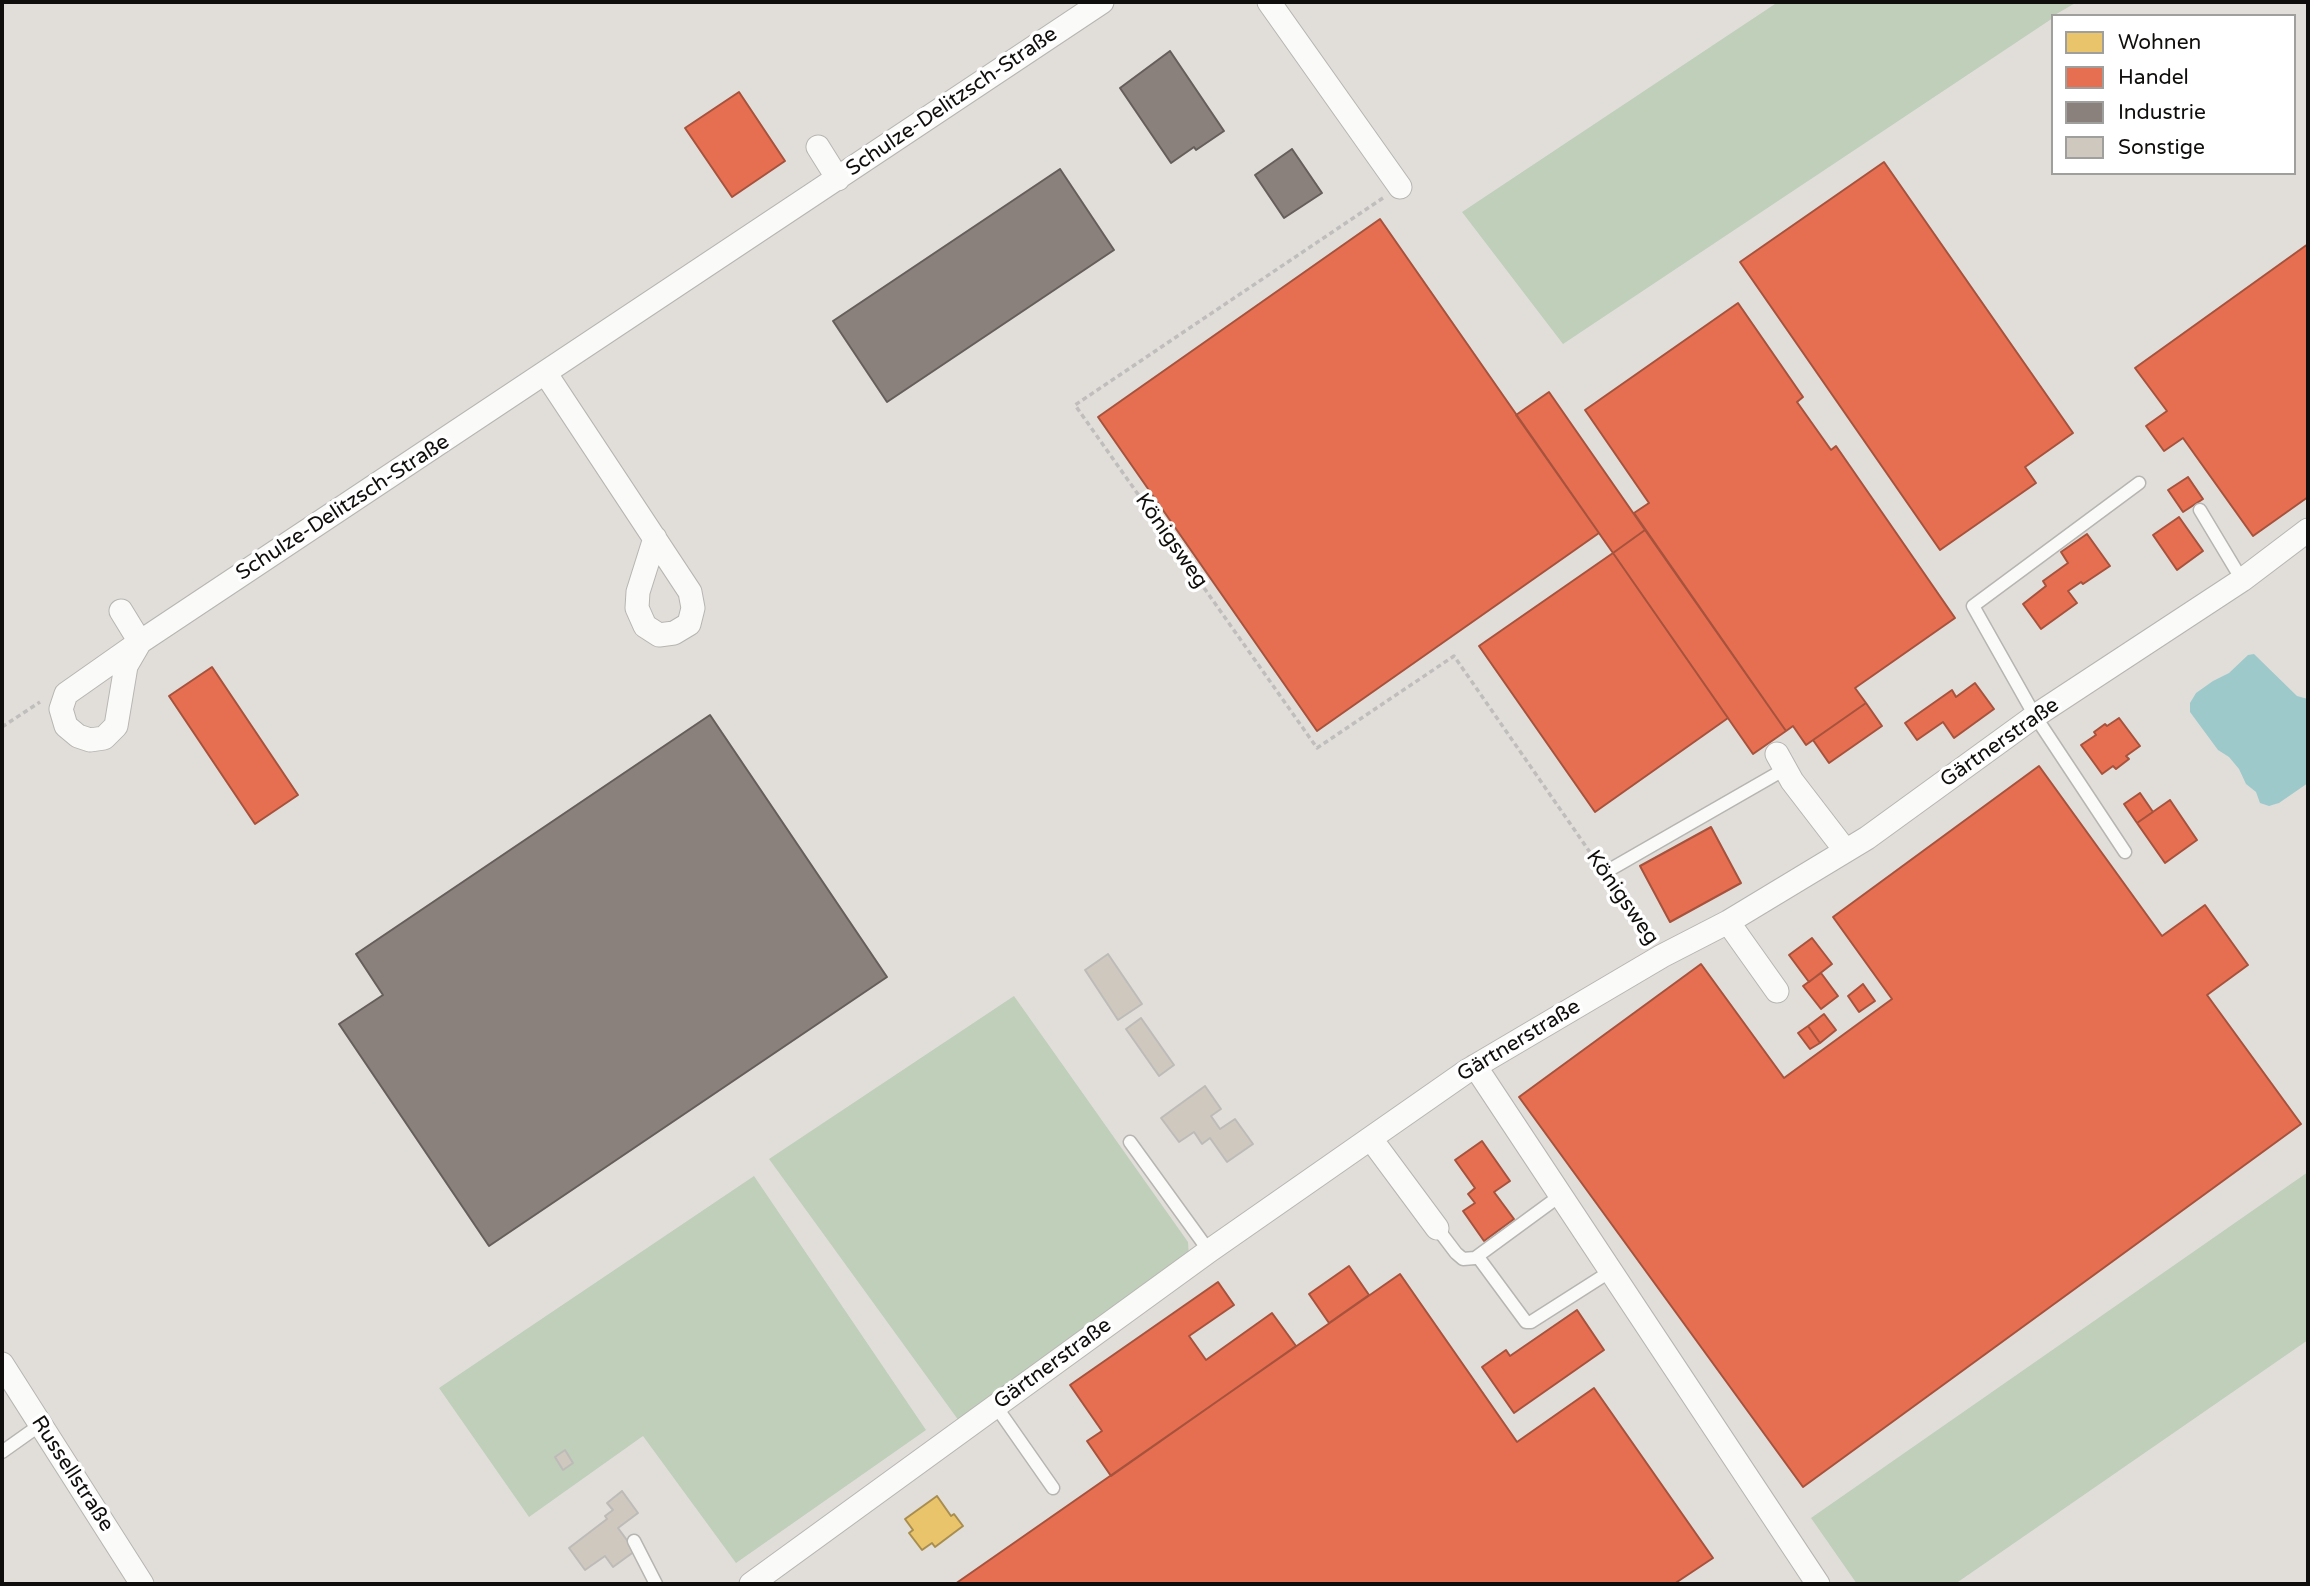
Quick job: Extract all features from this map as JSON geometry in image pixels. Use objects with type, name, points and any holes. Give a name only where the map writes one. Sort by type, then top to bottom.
[{"type":"street","name":"Schulze-Delitzsch-Straße","points":[[121,611],[139,642],[1102,2]]},
{"type":"street","points":[[1269,2],[1400,187]]},
{"type":"street","name":"Schulze-Delitzsch-Straße","points":[[818,147],[838,179]]},
{"type":"street","points":[[546,373],[655,538]]},
{"type":"street","name":"Gärtnerstraße","points":[[751,1584],[1209,1251],[1475,1066],[1662,956],[1728,922],[1867,838],[2035,716],[2242,580],[2308,530]]},
{"type":"street","points":[[1781,761],[1792,781],[1845,850]]},
{"type":"street","points":[[1728,922],[1777,991]]},
{"type":"street","points":[[1475,1066],[1818,1584]]},
{"type":"street","points":[[1371,1139],[1437,1228]]},
{"type":"street","name":"Russellstraße","points":[[2,1364],[142,1584]]},
{"type":"lane","points":[[2125,852],[2035,716],[1973,606],[2139,483]]},
{"type":"lane","points":[[2200,510],[2242,580]]},
{"type":"lane","points":[[1604,873],[1781,761]]},
{"type":"lane","points":[[1130,1142],[1209,1251]]},
{"type":"lane","points":[[1437,1228],[1455,1253],[1463,1259],[1478,1256],[1561,1195]]},
{"type":"lane","points":[[1478,1256],[1526,1322],[1531,1322],[1611,1272]]},
{"type":"lane","points":[[995,1405],[1053,1488]]},
{"type":"lane","points":[[2,1452],[40,1425]]},
{"type":"lane","points":[[634,1541],[656,1584]]},
{"type":"path","name":"Königsweg","points":[[1400,187],[1075,405],[1317,748],[1454,656],[1662,956]]},
{"type":"path","points":[[2,727],[43,700]]},
{"type":"green space","points":[[1778,2],[2077,2],[2056,14],[2051,14],[2051,19],[1563,344],[1462,212]]},
{"type":"green space","points":[[1014,996],[1188,1242],[1189,1256],[959,1421],[769,1159]]},
{"type":"green space","points":[[2308,1172],[2308,1340],[1955,1584],[1857,1584],[1811,1518]]},
{"type":"green space","points":[[754,1176],[926,1430],[736,1563],[643,1436],[529,1517],[439,1388]]},
{"type":"water","points":[[2254,654],[2297,696],[2308,699],[2308,783],[2279,803],[2269,806],[2260,803],[2256,792],[2246,784],[2239,769],[2229,757],[2218,750],[2190,712],[2190,703],[2196,693],[2229,673],[2248,655]]},
{"type":"building: Wohnen","points":[[937,1496],[951,1516],[954,1514],[963,1526],[935,1547],[932,1543],[922,1550],[909,1533],[913,1530],[905,1519]]},
{"type":"building: Handel","points":[[739,92],[785,161],[732,197],[685,128]]},
{"type":"building: Handel","points":[[1884,162],[2073,433],[2025,467],[2036,483],[1940,550],[1740,262]]},
{"type":"building: Handel","points":[[1380,219],[1599,533],[1317,731],[1098,417]]},
{"type":"building: Handel","points":[[2308,244],[2308,497],[2253,536],[2183,438],[2164,451],[2146,426],[2167,411],[2135,368]]},
{"type":"building: Handel","points":[[1738,303],[1803,397],[1797,402],[1831,450],[1836,446],[1955,618],[1855,688],[1866,703],[1806,745],[1793,726],[1786,731],[1634,513],[1649,503],[1585,410]]},
{"type":"building: Handel","points":[[1549,392],[1645,530],[1613,553],[1516,415]]},
{"type":"building: Handel","points":[[2188,477],[2203,499],[2183,512],[2168,490]]},
{"type":"building: Handel","points":[[2179,517],[2203,551],[2177,570],[2153,535]]},
{"type":"building: Handel","points":[[1645,530],[1786,731],[1753,754],[1613,553]]},
{"type":"building: Handel","points":[[2087,534],[2110,566],[2068,591],[2077,603],[2041,629],[2023,604],[2046,586],[2043,581],[2068,563],[2061,552]]},
{"type":"building: Handel","points":[[1613,553],[1728,718],[1595,812],[1479,646]]},
{"type":"building: Handel","points":[[212,667],[298,795],[255,824],[169,696]]},
{"type":"building: Handel","points":[[1975,683],[1994,709],[1954,738],[1943,722],[1917,740],[1905,723],[1952,690],[1956,697]]},
{"type":"building: Handel","points":[[1866,703],[1882,726],[1829,763],[1813,740]]},
{"type":"building: Handel","points":[[2119,718],[2140,746],[2126,756],[2129,759],[2116,769],[2113,766],[2102,774],[2081,745],[2096,735],[2094,732],[2105,724],[2107,726]]},
{"type":"building: Handel","points":[[2039,766],[2162,936],[2205,905],[2248,965],[2207,995],[2301,1124],[1803,1487],[1519,1097],[1701,964],[1784,1078],[1892,999],[1833,917]]},
{"type":"building: Handel","points":[[2140,793],[2153,812],[2137,823],[2124,804]]},
{"type":"building: Handel","points":[[2170,800],[2197,840],[2165,863],[2137,823]]},
{"type":"building: Handel","points":[[1711,827],[1741,883],[1670,922],[1640,866]]},
{"type":"building: Handel","points":[[1812,938],[1832,964],[1809,982],[1789,955]]},
{"type":"building: Handel","points":[[1821,973],[1838,996],[1821,1009],[1803,986]]},
{"type":"building: Handel","points":[[1863,984],[1875,1001],[1859,1012],[1848,996]]},
{"type":"building: Handel","points":[[1824,1014],[1836,1030],[1820,1043],[1808,1026]]},
{"type":"building: Handel","points":[[1808,1026],[1820,1043],[1810,1049],[1798,1033]]},
{"type":"building: Handel","points":[[1482,1141],[1510,1181],[1494,1192],[1514,1219],[1484,1241],[1463,1211],[1475,1203],[1468,1194],[1475,1188],[1455,1160]]},
{"type":"building: Handel","points":[[1349,1266],[1369,1295],[1329,1323],[1309,1294]]},
{"type":"building: Handel","points":[[1400,1274],[1517,1442],[1594,1388],[1713,1558],[1674,1584],[955,1584]]},
{"type":"building: Handel","points":[[1218,1282],[1234,1305],[1189,1336],[1206,1360],[1272,1313],[1296,1346],[1111,1476],[1087,1441],[1102,1431],[1070,1385]]},
{"type":"building: Handel","points":[[1577,1310],[1604,1350],[1514,1413],[1482,1367],[1506,1350],[1510,1356]]},
{"type":"building: Industrie","points":[[1170,51],[1224,131],[1171,163],[1120,88]]},
{"type":"building: Industrie","points":[[1292,149],[1322,193],[1284,218],[1255,175]]},
{"type":"building: Industrie","points":[[1060,169],[1114,250],[887,402],[833,321]]},
{"type":"building: Industrie","points":[[710,715],[887,977],[489,1246],[339,1024],[383,995],[356,954]]},
{"type":"building: Sonstige","points":[[1108,954],[1142,1004],[1118,1020],[1085,970]]},
{"type":"building: Sonstige","points":[[1141,1018],[1174,1065],[1159,1076],[1126,1029]]},
{"type":"building: Sonstige","points":[[1205,1086],[1221,1109],[1211,1116],[1220,1129],[1235,1119],[1253,1144],[1227,1162],[1210,1138],[1202,1144],[1194,1132],[1179,1142],[1161,1118]]},
{"type":"building: Sonstige","points":[[565,1450],[573,1463],[563,1470],[555,1457]]},
{"type":"building: Sonstige","points":[[622,1491],[638,1513],[618,1528],[635,1551],[613,1567],[605,1556],[585,1570],[569,1548],[607,1519],[605,1516],[613,1510],[607,1503]]}]
